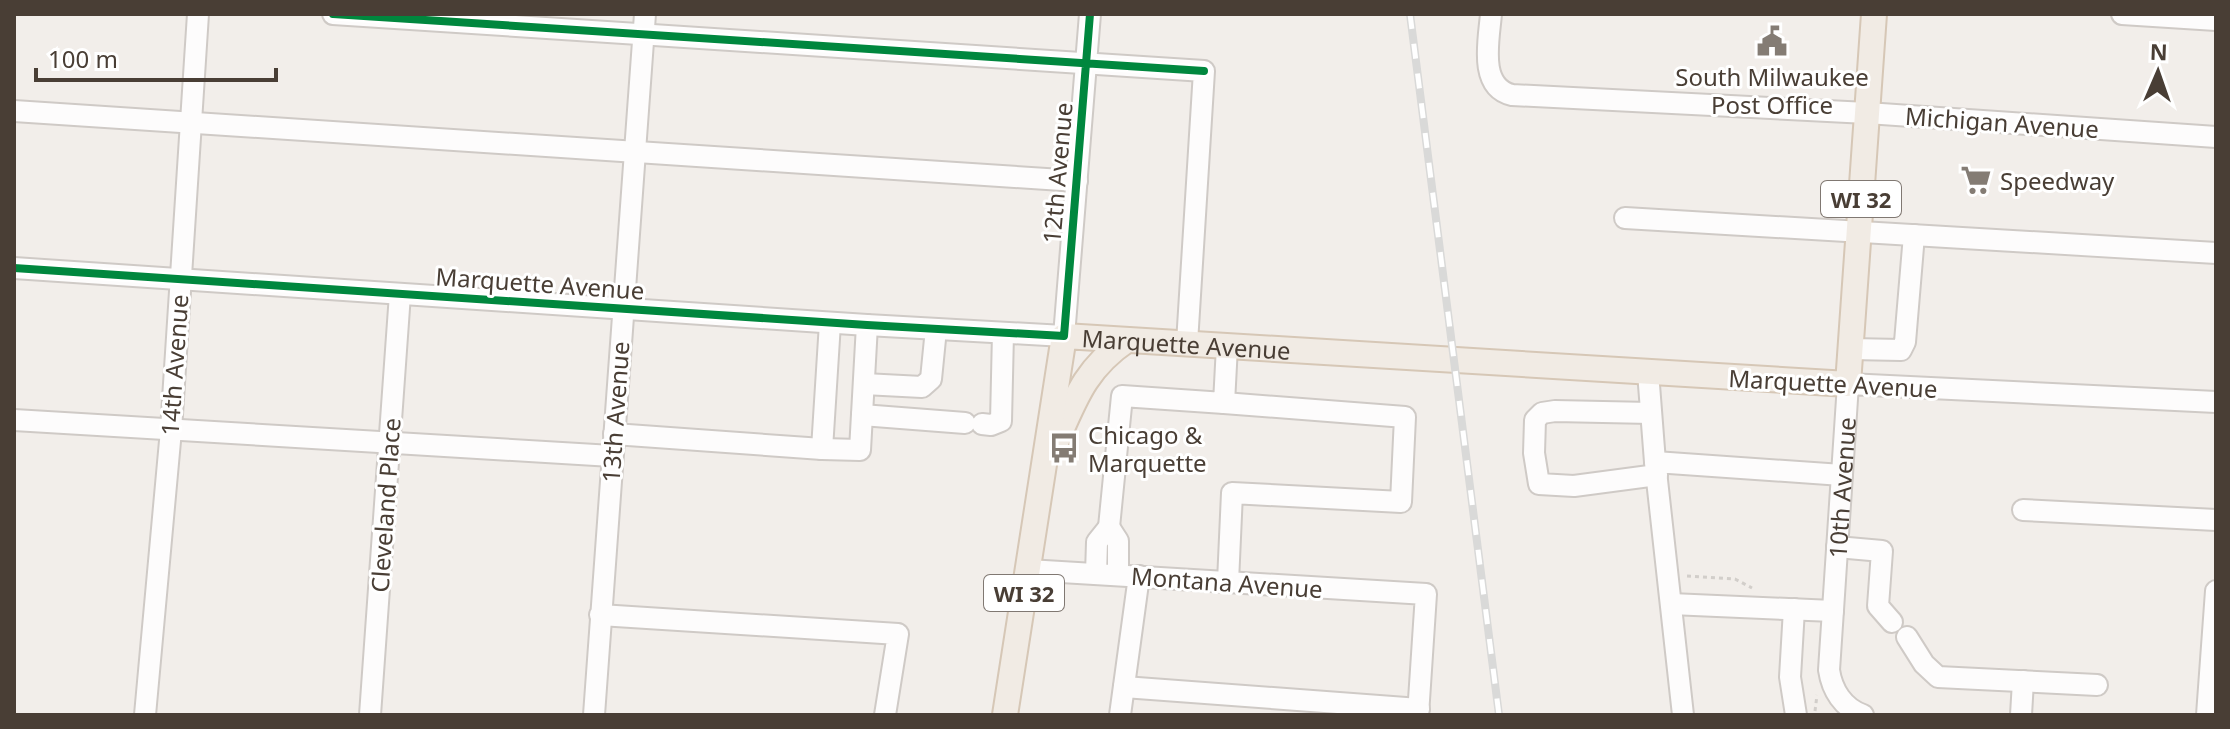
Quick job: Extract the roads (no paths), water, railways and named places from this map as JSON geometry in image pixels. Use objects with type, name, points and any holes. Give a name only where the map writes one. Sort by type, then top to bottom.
[{"type":"main road","name":"10th Avenue","points":[[1848,384],[1874,14]]},
{"type":"main road","name":"Marquette Avenue","points":[[1064,336],[1848,384]]},
{"type":"main road","name":"WI 32","points":[[1005,715],[1064,336]]},
{"type":"main road","name":"WI 32","points":[[1043,471],[1079,387],[1097,363],[1127,340]]},
{"type":"street","name":"14th Avenue","points":[[145,715],[171,430],[198,14]]},
{"type":"street","points":[[333,14],[645,24],[1086,64],[1204,71],[1187,343]]},
{"type":"street","name":"12th Avenue","points":[[1064,336],[1090,14]]},
{"type":"street","name":"Michigan Avenue","points":[[1491,14],[1489,65],[1494,83],[1501,91],[1512,95],[1867,113],[2216,137]]},
{"type":"street","points":[[2122,14],[2216,20]]},
{"type":"street","name":"13th Avenue","points":[[594,715],[645,24]]},
{"type":"street","points":[[14,111],[1077,181]]},
{"type":"street","points":[[1625,218],[2216,253]]},
{"type":"street","points":[[1851,349],[1901,350],[1905,342],[1914,235]]},
{"type":"street","name":"Marquette Avenue","points":[[14,268],[1064,336]]},
{"type":"street","name":"Cleveland Place","points":[[370,715],[400,294]]},
{"type":"street","points":[[822,449],[830,323]]},
{"type":"street","points":[[614,434],[860,450],[867,325]]},
{"type":"street","points":[[864,384],[922,387],[931,379],[936,329]]},
{"type":"street","points":[[862,415],[991,425],[1001,421],[1003,333]]},
{"type":"street","points":[[1224,403],[1227,346]]},
{"type":"street","points":[[1648,372],[1683,715]]},
{"type":"street","name":"Marquette Avenue","points":[[1848,384],[2216,402]]},
{"type":"street","name":"10th Avenue","points":[[1833,715],[1827,692],[1848,384]]},
{"type":"street","points":[[1096,574],[1097,542],[1109,527],[1122,396],[1405,417],[1401,502],[1232,493],[1228,582]]},
{"type":"street","points":[[1651,413],[1542,413],[1535,420],[1534,453],[1539,484],[1574,486],[1656,468],[1842,475]]},
{"type":"street","points":[[14,420],[612,456]]},
{"type":"street","points":[[2023,510],[2216,520]]},
{"type":"street","points":[[1109,527],[1118,541],[1129,576],[1120,715]]},
{"type":"street","points":[[1837,547],[1882,551],[1878,606],[1938,677],[2097,685]]},
{"type":"street","name":"Montana Avenue","points":[[1028,570],[1426,594],[1419,712]]},
{"type":"street","points":[[2207,715],[2216,591]]},
{"type":"street","points":[[1671,604],[1833,611]]},
{"type":"street","points":[[1794,609],[1790,677],[1796,715]]},
{"type":"street","points":[[600,615],[898,634],[885,715]]},
{"type":"street","points":[[2021,715],[2023,681]]},
{"type":"street","points":[[1124,687],[1419,712]]},
{"type":"street","points":[[1827,692],[1860,714]]},
{"type":"railway","points":[[1410,14],[1499,715]]},
{"type":"place","name":"South Milwaukee Post Office","points":[[1772,41]]},
{"type":"place","name":"Speedway","points":[[1976,180]]},
{"type":"place","name":"Chicago & Marquette","points":[[1064,448]]}]
